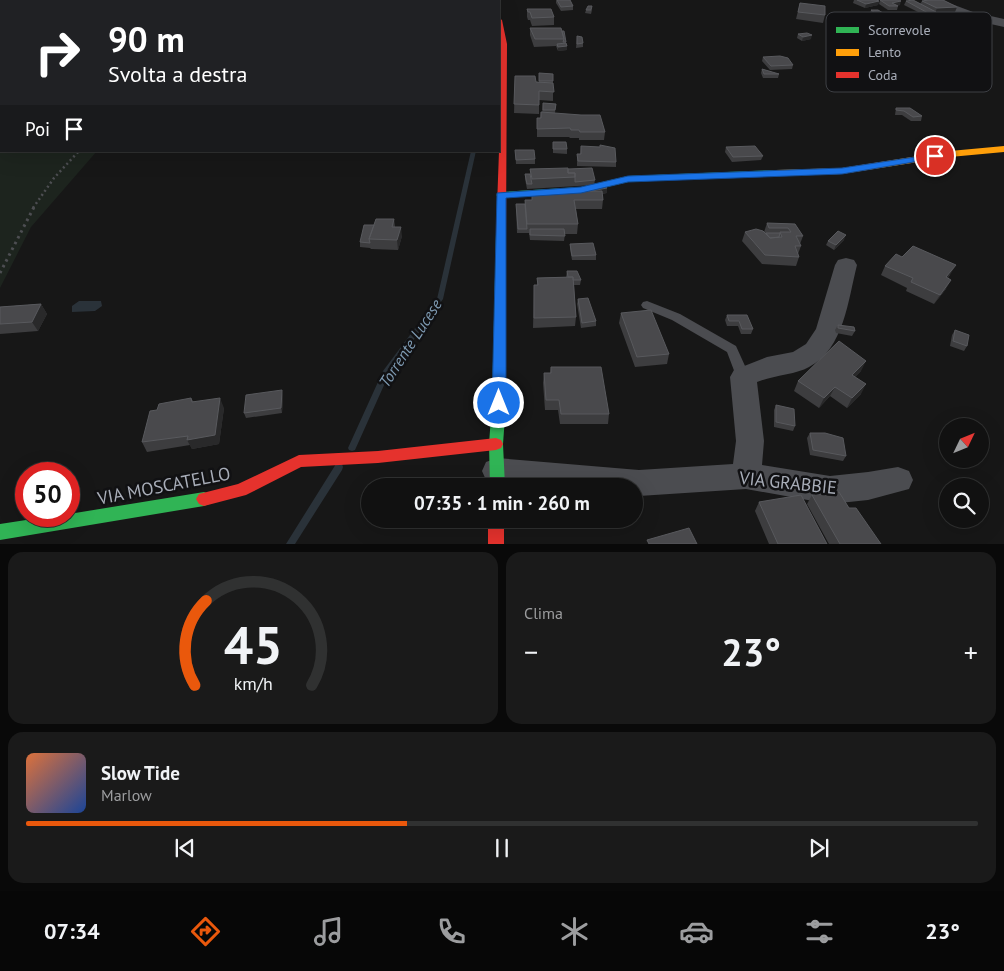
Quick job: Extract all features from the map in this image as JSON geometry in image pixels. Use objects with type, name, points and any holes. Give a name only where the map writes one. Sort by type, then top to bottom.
[{"type":"street","points":[[930,0],[959,12]]},
{"type":"street","points":[[496,467],[499,403],[503,44],[500,26]]},
{"type":"street","points":[[501,195],[581,190],[628,179],[842,171],[950,154],[1004,149]]},
{"type":"street","points":[[746,476],[750,441],[742,377],[767,367],[799,361],[816,351],[828,331],[846,264]]},
{"type":"street","name":"VIA MOSCATELLO","points":[[0,532],[208,498],[241,490],[298,461],[378,457],[496,467]]},
{"type":"street","name":"VIA GRABBIE","points":[[496,467],[638,483],[746,476],[830,490],[868,486],[898,480]]},
{"type":"street","points":[[496,528],[496,544]]},
{"type":"lane","points":[[647,305],[676,317],[732,349],[742,377]]},
{"type":"path","points":[[0,273],[22,226],[43,191],[77,152]]},
{"type":"shaded area","points":[[0,152],[96,152],[31,227],[0,288]]},
{"type":"shaded area","points":[[79,301],[101,301],[102,306],[95,311],[72,312],[72,306]]},
{"type":"building","points":[[557,0],[570,0],[573,6],[561,7]]},
{"type":"building","points":[[857,0],[876,0],[879,1],[866,4]]},
{"type":"building","points":[[880,0],[901,1],[892,3],[898,6],[889,6]]},
{"type":"building","points":[[913,0],[936,12],[926,12],[906,1]]},
{"type":"building","points":[[943,0],[957,7],[937,8],[922,1]]},
{"type":"building","points":[[800,3],[825,6],[825,15],[798,12]]},
{"type":"building","points":[[588,6],[592,6],[591,10],[586,10]]},
{"type":"building","points":[[527,9],[551,9],[554,17],[532,18]]},
{"type":"building","points":[[530,28],[561,28],[564,39],[535,39]]},
{"type":"building","points":[[562,31],[564,31],[566,42],[563,42]]},
{"type":"building","points":[[807,33],[812,35],[803,37],[798,34]]},
{"type":"building","points":[[577,36],[582,37],[583,43],[577,44]]},
{"type":"building","points":[[566,43],[567,46],[558,47],[557,44]]},
{"type":"building","points":[[780,56],[788,58],[793,65],[771,66],[763,57]]},
{"type":"building","points":[[762,69],[779,74],[764,74]]},
{"type":"building","points":[[539,73],[553,74],[553,81],[539,81]]},
{"type":"building","points":[[515,76],[535,76],[536,82],[553,83],[554,92],[539,91],[539,105],[514,104]]},
{"type":"building","points":[[543,103],[556,104],[555,110],[543,110]]},
{"type":"building","points":[[896,108],[910,108],[922,116],[913,117],[904,111],[896,110]]},
{"type":"building","points":[[541,112],[600,115],[605,132],[580,132],[570,128],[537,129],[537,118],[541,118]]},
{"type":"building","points":[[553,142],[566,142],[567,149],[553,149]]},
{"type":"building","points":[[600,145],[615,148],[616,162],[578,161],[577,154],[581,154],[581,146],[600,147]]},
{"type":"building","points":[[755,146],[763,156],[733,157],[726,147]]},
{"type":"building","points":[[515,150],[534,150],[535,159],[516,160]]},
{"type":"building","points":[[568,168],[568,173],[575,173],[575,177],[532,179],[530,169]]},
{"type":"building","points":[[592,168],[595,180],[575,182],[575,173],[568,173],[568,169]]},
{"type":"building","points":[[525,174],[530,174],[532,184],[527,184]]},
{"type":"building","points":[[603,184],[607,188],[591,191],[588,187]]},
{"type":"building","points":[[602,191],[603,200],[574,200],[578,224],[527,224],[525,200],[532,200],[532,192]]},
{"type":"building","points":[[516,204],[525,204],[527,229],[518,229]]},
{"type":"building","points":[[376,219],[394,219],[392,227],[401,227],[397,240],[369,239]]},
{"type":"building","points":[[767,223],[795,224],[803,236],[796,236],[801,246],[795,246],[799,257],[765,255],[745,232],[756,229],[763,231],[770,238],[782,237],[780,232],[791,232],[788,228],[769,228]]},
{"type":"building","points":[[364,225],[374,225],[369,239],[370,243],[360,242]]},
{"type":"building","points":[[530,229],[564,229],[565,236],[530,235]]},
{"type":"building","points":[[838,231],[846,235],[836,245],[828,241]]},
{"type":"building","points":[[766,233],[780,233],[779,237],[770,238]]},
{"type":"building","points":[[593,243],[596,255],[572,256],[570,244]]},
{"type":"building","points":[[913,246],[956,265],[946,277],[951,280],[940,295],[911,282],[913,278],[885,266],[896,254],[902,257]]},
{"type":"building","points":[[567,271],[577,271],[581,280],[573,280],[573,277],[568,277]]},
{"type":"building","points":[[573,277],[576,317],[534,318],[534,285],[538,285],[537,278]]},
{"type":"building","points":[[588,298],[596,321],[582,323],[578,299]]},
{"type":"building","points":[[41,304],[32,322],[0,324],[0,307]]},
{"type":"building","points":[[651,310],[669,354],[637,357],[621,313]]},
{"type":"building","points":[[727,315],[747,315],[753,329],[742,329],[739,321],[729,321]]},
{"type":"building","points":[[838,325],[854,327],[855,331],[838,328]]},
{"type":"building","points":[[955,330],[969,335],[967,346],[953,341]]},
{"type":"building","points":[[839,341],[866,361],[852,375],[866,384],[852,398],[835,387],[824,398],[798,381]]},
{"type":"building","points":[[551,367],[601,367],[609,414],[561,414],[559,400],[546,400],[544,373],[551,373]]},
{"type":"building","points":[[282,390],[281,408],[244,413],[246,395]]},
{"type":"building","points":[[191,398],[192,402],[220,398],[215,435],[187,440],[188,436],[142,442],[150,411],[157,410],[159,404]]},
{"type":"building","points":[[776,405],[794,409],[795,426],[776,422]]},
{"type":"building","points":[[810,433],[825,433],[843,438],[846,456],[813,450]]},
{"type":"building","points":[[839,492],[849,508],[856,508],[881,544],[840,544],[812,495]]},
{"type":"building","points":[[801,495],[827,544],[778,544],[759,502]]},
{"type":"building","points":[[689,528],[697,544],[649,544],[647,540]]},
{"type":"waterway","name":"Torrente Lucese","points":[[352,448],[386,373],[440,299],[474,152]]},
{"type":"waterway","name":"Torrente Lucese","points":[[290,544],[339,467]]},
{"type":"traffic: fast","points":[[501,195],[581,190],[628,179],[776,173]]},
{"type":"traffic: fast","points":[[497,478],[501,234]]},
{"type":"traffic: fast","points":[[0,532],[204,499]]},
{"type":"traffic: slow","points":[[776,173],[842,171],[950,154],[1004,149]]},
{"type":"traffic: jam","points":[[500,26],[503,44],[501,234]]},
{"type":"traffic: jam","points":[[204,499],[241,490],[299,461],[378,457],[496,444]]},
{"type":"traffic: jam","points":[[496,528],[496,544]]},
{"type":"route","points":[[499,403],[501,195],[581,190],[628,179],[842,171],[935,156]]}]
